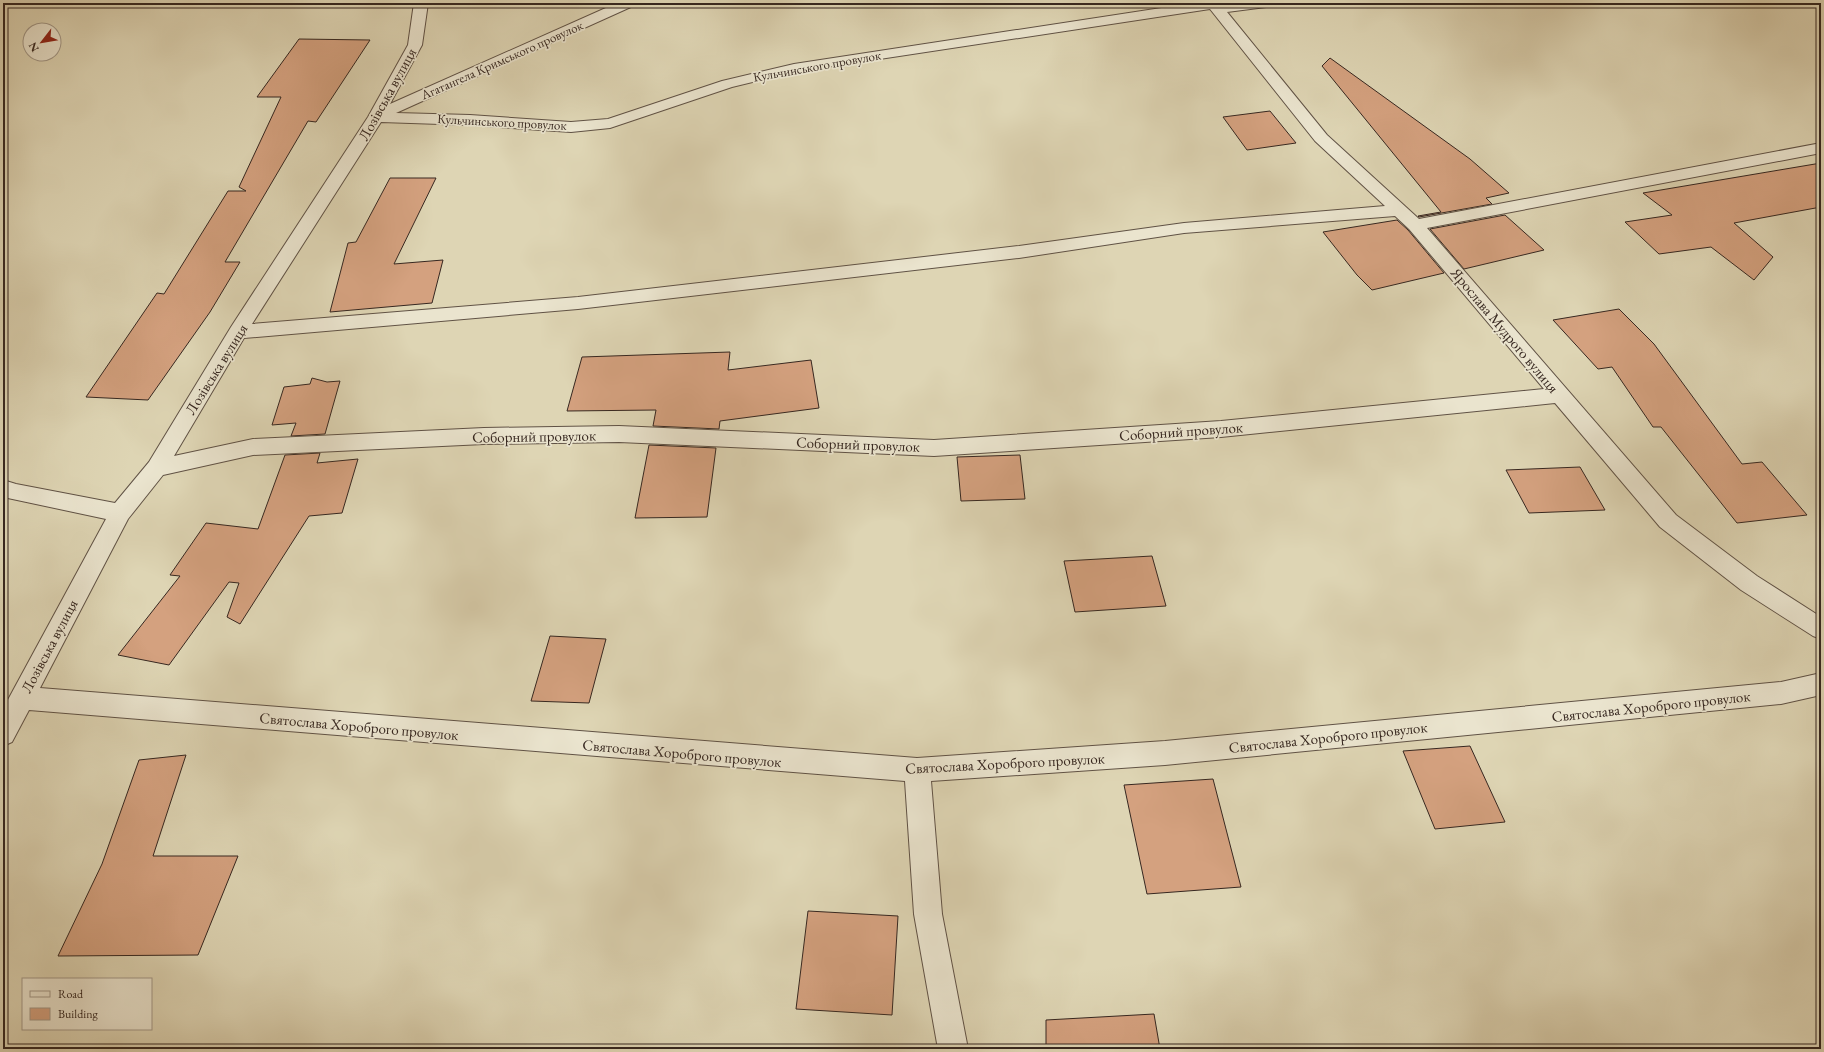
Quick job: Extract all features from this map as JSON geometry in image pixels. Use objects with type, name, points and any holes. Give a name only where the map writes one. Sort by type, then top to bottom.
[{"type":"street","name":"Лозівська вулиця","points":[[3,734],[120,513],[156,468],[238,332],[376,117],[416,44],[421,3]]},
{"type":"street","name":"Агатангела Кримського провулок","points":[[376,117],[628,3]]},
{"type":"street","name":"Кульчинського провулок","points":[[376,117],[470,120],[571,126],[610,123],[727,84],[794,68],[1215,5],[1266,3]]},
{"type":"street","name":"Ярослава Мудрого вулиця","points":[[1215,5],[1321,138],[1415,225],[1668,521],[1749,583],[1821,629]]},
{"type":"street","points":[[1415,225],[1821,148]]},
{"type":"street","points":[[238,332],[578,303],[1019,252],[1184,228],[1400,210]]},
{"type":"street","name":"Соборний провулок","points":[[156,468],[253,447],[484,436],[619,434],[934,448],[1221,429],[1560,395]]},
{"type":"street","points":[[3,488],[14,492],[120,513]]},
{"type":"street","name":"Святослава Хороброго провулок","points":[[21,698],[718,756],[917,770],[1173,752],[1781,693],[1821,684]]},
{"type":"street","points":[[917,770],[928,914],[953,1049]]},
{"type":"building","points":[[299,39],[370,40],[316,122],[308,121],[225,262],[240,262],[210,312],[148,400],[86,397],[157,293],[164,294],[228,191],[246,191],[239,187],[281,97],[257,97]]},
{"type":"building","points":[[1330,58],[1470,159],[1509,193],[1486,198],[1492,204],[1419,217],[1418,216],[1441,212],[1322,66]]},
{"type":"building","points":[[1270,111],[1296,143],[1247,150],[1223,117]]},
{"type":"building","points":[[1821,163],[1821,207],[1734,223],[1773,257],[1754,280],[1711,247],[1659,254],[1625,222],[1672,215],[1643,193]]},
{"type":"building","points":[[390,178],[436,178],[394,264],[443,260],[432,303],[330,312],[348,243],[356,242]]},
{"type":"building","points":[[1505,215],[1544,250],[1464,269],[1430,229]]},
{"type":"building","points":[[1397,220],[1408,230],[1444,273],[1372,290],[1357,275],[1323,232]]},
{"type":"building","points":[[1619,309],[1654,344],[1742,464],[1762,462],[1807,515],[1737,523],[1661,427],[1653,427],[1612,367],[1598,369],[1553,320]]},
{"type":"building","points":[[730,352],[728,370],[811,360],[819,408],[720,421],[719,429],[653,426],[656,410],[567,411],[582,357]]},
{"type":"building","points":[[312,378],[327,382],[340,381],[325,434],[291,436],[296,423],[272,425],[284,387],[310,384]]},
{"type":"building","points":[[649,445],[716,448],[707,517],[635,518]]},
{"type":"building","points":[[320,453],[317,463],[358,459],[342,513],[309,516],[240,624],[227,617],[239,583],[229,582],[169,665],[118,655],[180,576],[170,575],[206,523],[258,529],[285,455]]},
{"type":"building","points":[[1020,455],[1025,499],[961,501],[957,457]]},
{"type":"building","points":[[1580,467],[1605,510],[1529,513],[1506,470]]},
{"type":"building","points":[[1152,556],[1166,606],[1075,612],[1064,561]]},
{"type":"building","points":[[550,636],[606,639],[589,703],[531,701]]},
{"type":"building","points":[[1470,746],[1505,822],[1435,829],[1403,751]]},
{"type":"building","points":[[186,755],[153,856],[238,856],[198,955],[58,956],[102,864],[139,760]]},
{"type":"building","points":[[1213,779],[1241,887],[1147,894],[1124,785]]},
{"type":"building","points":[[808,911],[898,916],[892,1015],[796,1009]]},
{"type":"building","points":[[1154,1014],[1160,1049],[1046,1049],[1046,1020]]}]
